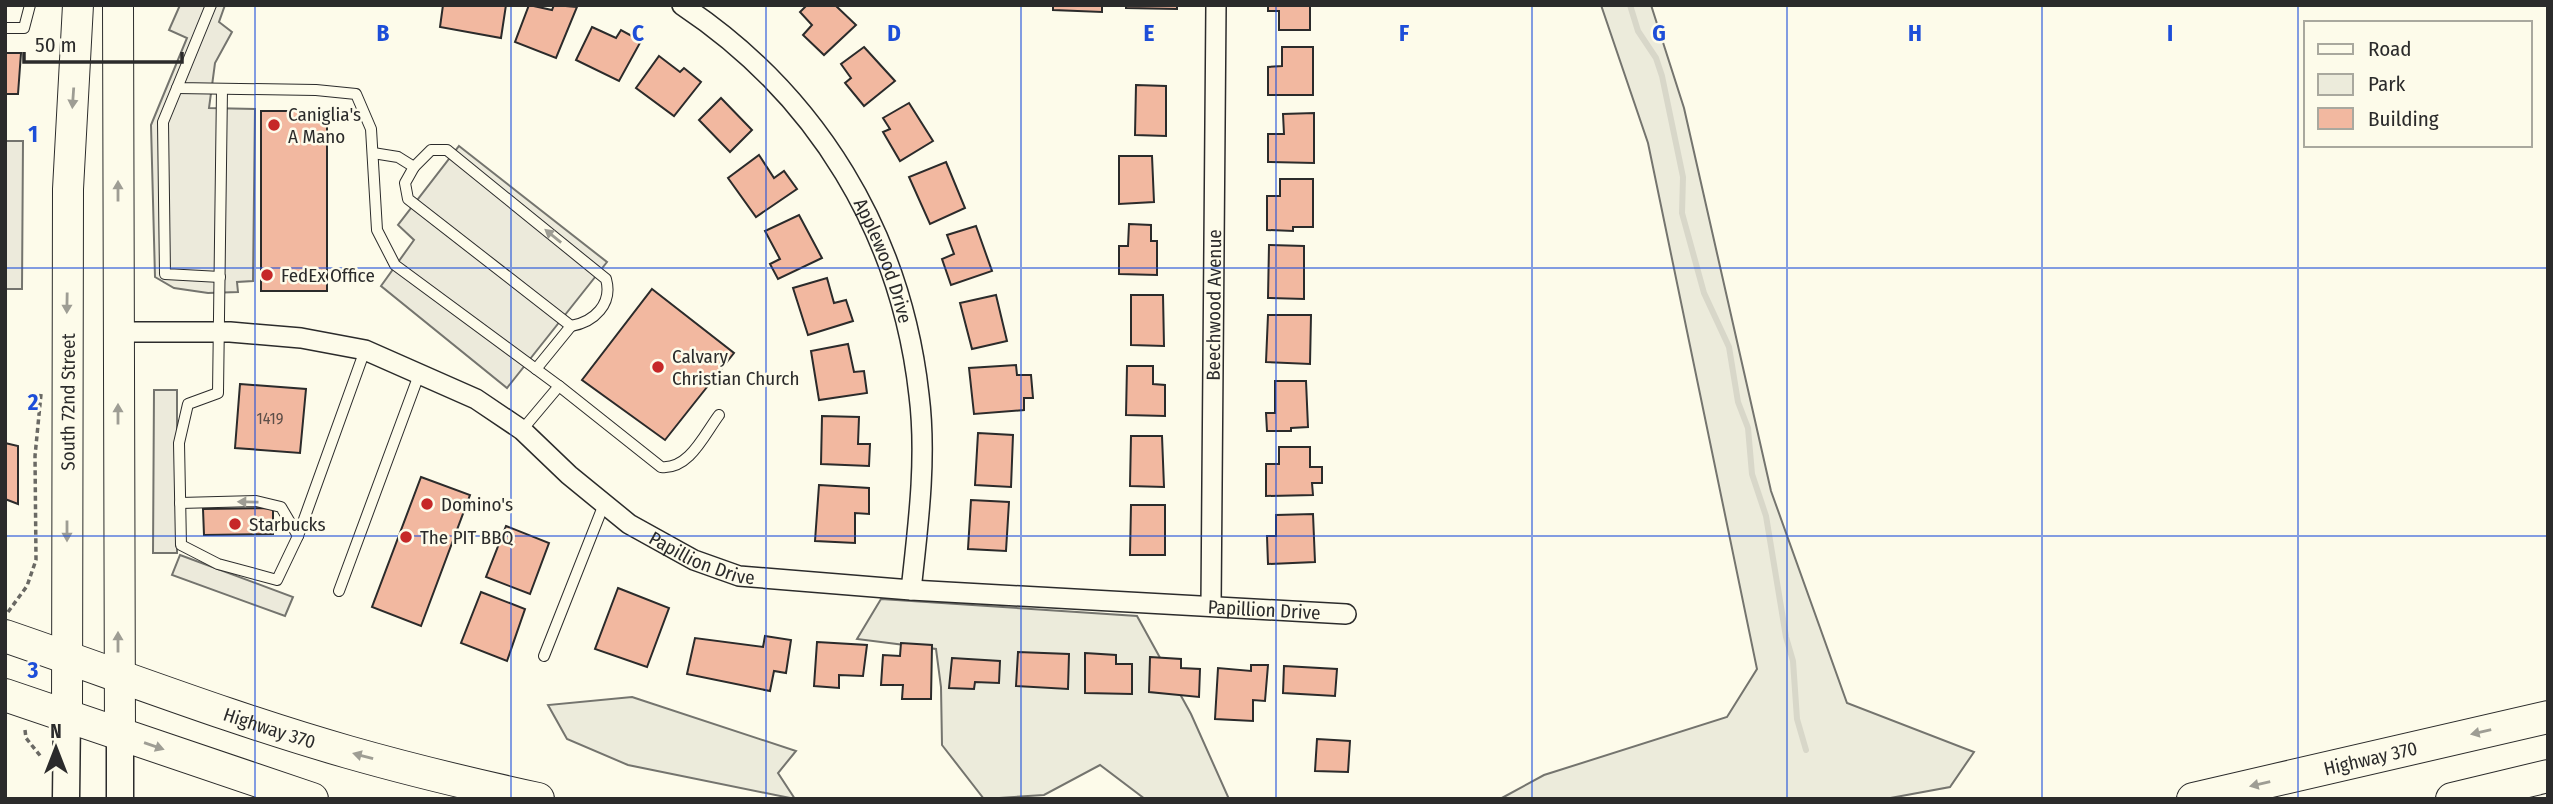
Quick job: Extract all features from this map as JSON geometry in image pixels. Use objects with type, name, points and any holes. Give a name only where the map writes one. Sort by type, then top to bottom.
[{"type":"highway","name":"Highway 370","points":[[6,622],[67,657],[118,678],[345,751],[428,774],[538,799]]},
{"type":"highway","points":[[5,695],[312,799]]},
{"type":"highway","name":"Highway 370","points":[[2193,799],[2548,717]]},
{"type":"highway","points":[[2452,799],[2548,775]]},
{"type":"main road","name":"South 72nd Street","points":[[66,799],[68,190],[78,5]]},
{"type":"main road","points":[[118,5],[120,799]]},
{"type":"street","name":"Applewood Drive","points":[[682,5],[725,34],[777,82],[830,148],[867,215],[909,331],[920,397],[917,533],[911,590]]},
{"type":"street","name":"Beechwood Avenue","points":[[1211,606],[1216,5]]},
{"type":"street","name":"Papillion Drive","points":[[118,332],[219,332],[301,338],[365,350],[476,399],[522,430],[629,524],[694,560],[739,576],[911,590],[1346,614]]},
{"type":"lane","points":[[5,28],[24,28],[30,5]]},
{"type":"lane","points":[[211,5],[163,122],[165,274],[220,277]]},
{"type":"lane","points":[[177,88],[316,90],[356,94],[371,129],[377,230],[395,265],[559,386],[661,467],[673,468],[685,461],[719,415]]},
{"type":"lane","points":[[222,89],[218,393],[188,404],[179,443],[181,545],[218,564],[276,580],[298,536],[365,350]]},
{"type":"lane","points":[[536,369],[571,326],[593,318],[606,303],[610,290],[606,279],[446,150],[431,150],[414,167],[405,183],[408,199],[571,326]]},
{"type":"lane","points":[[373,153],[398,157],[414,167]]},
{"type":"lane","points":[[339,591],[420,372]]},
{"type":"lane","points":[[522,430],[559,386]]},
{"type":"lane","points":[[180,503],[256,501],[281,507],[298,536]]},
{"type":"lane","points":[[544,656],[604,504]]},
{"type":"path","points":[[6,622],[27,586],[36,560],[35,456],[41,393]]},
{"type":"path","points":[[26,738],[37,748],[44,768]]},
{"type":"green space","points":[[1601,5],[1651,5],[1684,108],[1771,491],[1847,703],[1974,752],[1950,787],[1885,799],[1500,799],[1544,775],[1727,717],[1757,669],[1648,143]]},
{"type":"green space","points":[[881,599],[1137,616],[1191,714],[1229,799],[1145,799],[1100,765],[1044,795],[984,799],[942,745],[941,687],[936,649],[857,639]]},
{"type":"green space","points":[[632,697],[796,751],[778,773],[795,799],[628,765],[567,739],[548,705]]},
{"type":"shaded area","points":[[180,5],[225,5],[219,22],[232,32],[215,63],[209,108],[255,109],[253,281],[237,282],[238,292],[208,293],[174,288],[155,277],[151,125],[187,38],[169,30]]},
{"type":"shaded area","points":[[5,141],[23,141],[22,289],[5,289]]},
{"type":"shaded area","points":[[459,146],[607,262],[507,388],[381,286],[414,240],[398,225]]},
{"type":"shaded area","points":[[154,390],[177,390],[177,553],[153,553]]},
{"type":"shaded area","points":[[180,555],[293,597],[285,616],[172,575]]},
{"type":"building","points":[[443,5],[506,5],[501,38],[440,27]]},
{"type":"building","points":[[529,5],[552,10],[554,5],[577,7],[556,58],[515,42]]},
{"type":"building","points":[[807,5],[835,5],[856,25],[824,55],[803,35],[812,25],[800,12]]},
{"type":"building","points":[[1053,5],[1102,5],[1102,12],[1053,10]]},
{"type":"building","points":[[1126,5],[1177,5],[1177,9],[1126,8]]},
{"type":"building","points":[[1268,5],[1310,5],[1310,30],[1279,30],[1279,11],[1268,11]]},
{"type":"building","points":[[592,27],[616,38],[621,30],[641,41],[619,81],[576,60]]},
{"type":"building","points":[[864,47],[895,81],[864,106],[845,83],[851,78],[841,64]]},
{"type":"building","points":[[1282,47],[1313,47],[1313,95],[1268,95],[1268,67],[1282,66]]},
{"type":"building","points":[[5,53],[21,53],[18,94],[5,94]]},
{"type":"building","points":[[659,56],[680,72],[684,68],[701,82],[674,116],[636,88]]},
{"type":"building","points":[[1136,85],[1166,86],[1166,136],[1135,135]]},
{"type":"building","points":[[721,98],[752,130],[730,152],[699,120]]},
{"type":"building","points":[[909,103],[933,141],[900,161],[883,132],[890,129],[883,118]]},
{"type":"building","points":[[261,111],[327,111],[327,291],[261,291]]},
{"type":"building","points":[[1314,113],[1314,163],[1268,162],[1268,134],[1284,134],[1283,114]]},
{"type":"building","points":[[759,155],[774,178],[784,171],[797,189],[756,217],[728,178]]},
{"type":"building","points":[[1119,156],[1152,156],[1154,202],[1119,204]]},
{"type":"building","points":[[946,162],[965,208],[930,224],[909,177]]},
{"type":"building","points":[[1280,179],[1313,179],[1313,227],[1293,227],[1293,231],[1267,230],[1267,196],[1280,196]]},
{"type":"building","points":[[799,215],[822,258],[778,279],[770,264],[780,259],[765,231]]},
{"type":"building","points":[[1129,224],[1151,225],[1151,241],[1157,241],[1157,275],[1119,274],[1119,246],[1128,246]]},
{"type":"building","points":[[976,226],[992,271],[951,285],[942,259],[954,254],[947,235]]},
{"type":"building","points":[[1269,245],[1304,246],[1304,299],[1268,298]]},
{"type":"building","points":[[827,278],[834,303],[846,300],[853,321],[808,335],[793,288]]},
{"type":"building","name":"Calvary Christian Church","points":[[652,289],[734,353],[665,440],[582,380]]},
{"type":"building","points":[[996,295],[1007,341],[972,349],[960,303]]},
{"type":"building","points":[[1131,295],[1163,295],[1164,346],[1131,345]]},
{"type":"building","points":[[1268,315],[1311,315],[1310,364],[1266,362]]},
{"type":"building","points":[[848,344],[854,372],[864,371],[867,393],[819,400],[811,351]]},
{"type":"building","points":[[1016,365],[1017,375],[1031,375],[1033,398],[1024,398],[1024,410],[974,414],[969,368]]},
{"type":"building","points":[[1127,366],[1153,366],[1153,384],[1165,385],[1165,416],[1126,415]]},
{"type":"building","points":[[1275,381],[1306,381],[1308,427],[1291,428],[1291,431],[1267,431],[1266,413],[1275,413]]},
{"type":"building","points":[[240,384],[306,389],[300,453],[235,448]]},
{"type":"building","points":[[822,416],[859,417],[858,444],[870,444],[869,466],[821,464]]},
{"type":"building","points":[[978,433],[1013,435],[1011,487],[975,485]]},
{"type":"building","points":[[1131,436],[1162,436],[1164,487],[1130,486]]},
{"type":"building","points":[[5,443],[18,446],[18,504],[5,499]]},
{"type":"building","points":[[1279,447],[1310,447],[1310,467],[1322,467],[1322,483],[1312,483],[1313,495],[1266,496],[1266,464],[1279,464]]},
{"type":"building","points":[[421,477],[470,495],[421,626],[372,607]]},
{"type":"building","points":[[819,485],[869,488],[869,514],[855,513],[855,543],[815,541]]},
{"type":"building","points":[[971,500],[1009,502],[1006,551],[968,549]]},
{"type":"building","points":[[1131,505],[1165,505],[1165,555],[1130,555]]},
{"type":"building","points":[[273,508],[273,534],[204,535],[203,509]]},
{"type":"building","points":[[1313,514],[1315,562],[1268,564],[1267,536],[1276,536],[1276,515]]},
{"type":"building","points":[[506,526],[549,543],[530,594],[486,577]]},
{"type":"building","points":[[618,588],[669,608],[647,667],[595,649]]},
{"type":"building","points":[[481,592],[525,609],[507,661],[461,643]]},
{"type":"building","points":[[765,636],[791,640],[786,673],[774,671],[770,691],[687,674],[695,638],[763,647]]},
{"type":"building","points":[[817,642],[867,645],[863,676],[839,675],[839,688],[814,686]]},
{"type":"building","points":[[901,643],[932,645],[931,699],[902,699],[903,685],[881,685],[883,655],[900,656]]},
{"type":"building","points":[[1018,652],[1069,654],[1068,689],[1016,686]]},
{"type":"building","points":[[1085,653],[1116,655],[1116,664],[1132,664],[1132,694],[1085,693]]},
{"type":"building","points":[[1150,657],[1181,659],[1181,668],[1200,669],[1199,697],[1149,692]]},
{"type":"building","points":[[952,658],[1000,661],[999,683],[975,682],[974,689],[949,688]]},
{"type":"building","points":[[1251,665],[1268,665],[1265,701],[1253,700],[1253,721],[1215,719],[1218,668],[1251,671]]},
{"type":"building","points":[[1284,666],[1337,669],[1335,696],[1283,693]]},
{"type":"building","points":[[1317,739],[1350,741],[1348,772],[1315,771]]},
{"type":"waterway","points":[[1630,5],[1638,31],[1656,58],[1662,76],[1683,177],[1682,213],[1704,293],[1729,347],[1738,402],[1748,428],[1752,474],[1766,516],[1786,637],[1793,661],[1797,719],[1806,750]]},
{"type":"place","name":"Caniglia's A Mano","points":[[274,125]]},
{"type":"place","name":"FedEx Office","points":[[267,275]]},
{"type":"place","name":"Calvary Christian Church","points":[[658,367]]},
{"type":"place","name":"Domino's","points":[[427,504]]},
{"type":"place","name":"Starbucks","points":[[235,524]]},
{"type":"place","name":"The PIT BBQ","points":[[406,537]]}]
